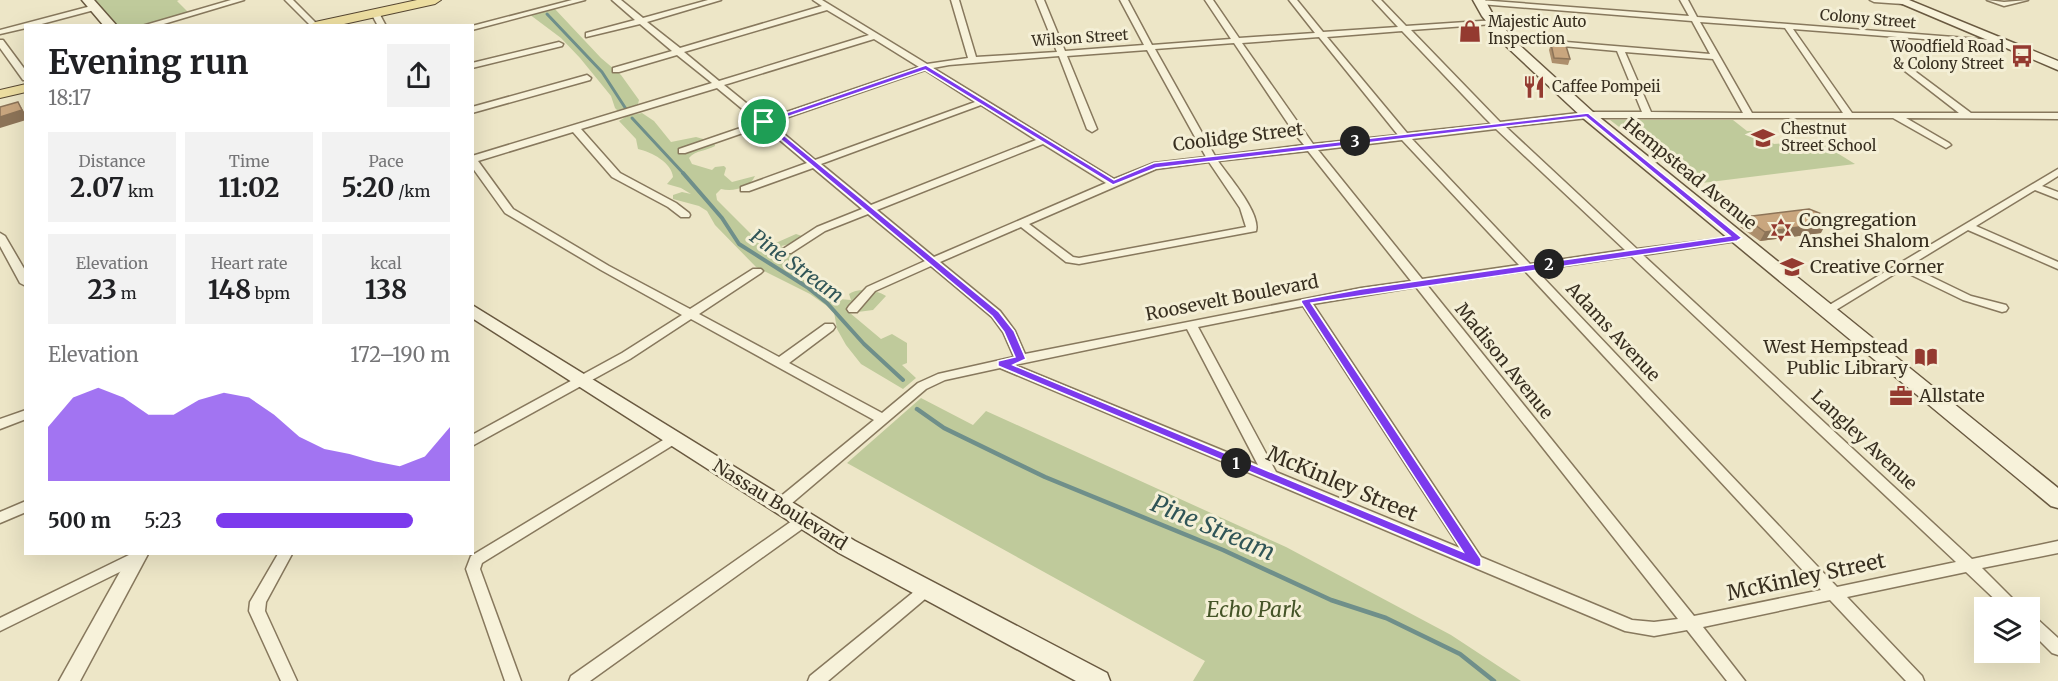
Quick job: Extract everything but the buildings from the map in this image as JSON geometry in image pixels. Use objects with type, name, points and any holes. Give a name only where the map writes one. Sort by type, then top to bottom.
[{"type":"main road","points":[[324,24],[435,0]]},
{"type":"main road","name":"Hempstead Avenue","points":[[1479,1],[1508,39],[1588,115],[2058,500]]},
{"type":"main road","points":[[1901,1],[2058,66]]},
{"type":"main road","points":[[91,4],[109,24]]},
{"type":"main road","points":[[0,94],[24,88]]},
{"type":"main road","name":"Nassau Boulevard","points":[[474,311],[847,547],[1098,681]]},
{"type":"street","points":[[153,24],[240,0]]},
{"type":"street","points":[[289,0],[313,24]]},
{"type":"street","points":[[474,27],[580,0]]},
{"type":"street","points":[[616,0],[996,314],[1009,331],[1021,359]]},
{"type":"street","points":[[589,35],[717,0]]},
{"type":"street","points":[[817,0],[1113,183]]},
{"type":"street","points":[[955,0],[972,60]]},
{"type":"street","points":[[1040,0],[1092,129]]},
{"type":"street","points":[[1022,223],[1070,260],[1079,261],[1252,229],[1244,207],[1211,159],[1124,0]]},
{"type":"street","name":"Madison Avenue","points":[[1209,0],[1310,147],[1737,681]]},
{"type":"street","name":"Adams Avenue","points":[[1293,0],[1404,136],[1916,681]]},
{"type":"street","name":"Langley Avenue","points":[[1377,0],[1497,125],[2003,597]]},
{"type":"street","points":[[1684,0],[1748,114]]},
{"type":"street","points":[[1874,0],[1901,1]]},
{"type":"street","points":[[1990,0],[2001,3],[2024,0]]},
{"type":"street","name":"Colony Street","points":[[1479,1],[2002,44]]},
{"type":"street","points":[[26,24],[91,4]]},
{"type":"street","points":[[616,70],[828,7]]},
{"type":"street","points":[[375,13],[381,24]]},
{"type":"street","name":"Wilson Street","points":[[682,151],[926,67],[972,60],[1493,22]]},
{"type":"street","points":[[0,32],[24,25]]},
{"type":"street","points":[[1787,26],[1849,115]]},
{"type":"street","points":[[474,160],[875,36]]},
{"type":"street","points":[[1508,39],[1716,57]]},
{"type":"street","points":[[0,42],[24,75]]},
{"type":"street","points":[[474,65],[559,44]]},
{"type":"street","points":[[1620,49],[1647,114]]},
{"type":"street","points":[[1904,66],[1969,116]]},
{"type":"street","points":[[474,109],[587,78]]},
{"type":"street","points":[[745,189],[982,102]]},
{"type":"street","name":"Coolidge Street","points":[[853,309],[871,289],[1154,166],[1588,115],[2058,116]]},
{"type":"street","points":[[1893,115],[1946,145]]},
{"type":"street","points":[[576,129],[616,175],[672,205],[685,215]]},
{"type":"street","points":[[787,251],[821,230],[1044,140]]},
{"type":"street","points":[[474,161],[509,211],[690,314],[883,419]]},
{"type":"street","points":[[1827,310],[2058,172]]},
{"type":"street","points":[[2034,186],[2058,196]]},
{"type":"street","points":[[1968,226],[2058,266]]},
{"type":"street","points":[[0,236],[24,279]]},
{"type":"street","name":"Roosevelt Boulevard","points":[[780,505],[929,382],[1021,359],[1305,302],[1419,283],[1737,238]]},
{"type":"street","points":[[1901,266],[1967,298],[2002,308]]},
{"type":"street","points":[[474,440],[626,356],[757,271]]},
{"type":"street","points":[[1305,302],[1477,562]]},
{"type":"street","points":[[1191,325],[1272,478]]},
{"type":"street","points":[[780,363],[829,327]]},
{"type":"street","name":"McKinley Street","points":[[1002,364],[1631,626],[1654,629],[1690,623],[2058,547]]},
{"type":"street","points":[[0,424],[24,415]]},
{"type":"street","points":[[513,681],[473,569],[476,560],[673,439]]},
{"type":"street","points":[[0,518],[24,507]]},
{"type":"street","points":[[577,681],[804,520]]},
{"type":"street","points":[[0,625],[138,555]]},
{"type":"street","points":[[69,681],[138,555]]},
{"type":"street","points":[[284,555],[258,602],[257,610],[290,681]]},
{"type":"street","points":[[816,681],[926,590]]},
{"type":"street","points":[[2040,631],[2058,648]]},
{"type":"green space","points":[[94,0],[179,0],[177,1],[189,13],[145,24],[116,24]]},
{"type":"green space","points":[[554,8],[601,58],[621,75],[639,100],[638,104],[619,112],[611,96],[580,58],[561,38],[529,14]]},
{"type":"green space","points":[[642,113],[654,121],[671,142],[696,137],[714,142],[715,146],[689,158],[692,164],[712,170],[715,167],[724,166],[726,168],[724,175],[732,182],[755,176],[749,184],[741,188],[721,189],[716,194],[717,200],[760,243],[778,242],[796,234],[802,236],[796,243],[781,246],[796,256],[795,259],[785,263],[822,285],[839,299],[851,300],[849,294],[862,290],[886,296],[873,310],[850,313],[881,339],[892,334],[907,343],[907,363],[902,365],[916,378],[903,389],[861,364],[837,329],[834,312],[810,294],[756,267],[715,225],[707,211],[699,206],[673,199],[673,195],[682,192],[691,194],[667,184],[673,177],[669,167],[655,155],[638,149],[636,139],[619,121],[627,116]]},
{"type":"green space","points":[[1610,120],[1733,120],[1747,131],[1753,131],[1774,144],[1816,140],[1855,164],[1694,184]]},
{"type":"green space","name":"Echo Park","points":[[921,398],[973,425],[986,411],[1286,547],[1451,635],[1521,681],[1193,681],[1205,661],[847,463]]},
{"type":"waterway","name":"Pine Stream","points":[[547,14],[602,72],[626,109]]},
{"type":"waterway","name":"Pine Stream","points":[[632,118],[684,174]]},
{"type":"waterway","name":"Pine Stream","points":[[683,173],[722,218],[739,244],[807,287],[827,303],[864,344],[903,380]]},
{"type":"waterway","name":"Pine Stream","points":[[917,409],[944,428],[1045,477],[1223,550],[1331,600],[1386,618],[1460,654],[1494,681]]},
{"type":"place","name":"Majestic Auto Inspection","points":[[1470,31]]},
{"type":"place","name":"Woodfield Road & Colony Street","points":[[2022,56]]},
{"type":"place","name":"Caffee Pompeii","points":[[1534,87]]},
{"type":"place","name":"Chestnut Street School","points":[[1763,138]]},
{"type":"place","name":"Congregation Anshei Shalom","points":[[1781,230]]},
{"type":"place","name":"Creative Corner","points":[[1792,267]]},
{"type":"place","name":"West Hempstead Public Library","points":[[1926,357]]},
{"type":"place","name":"Allstate","points":[[1901,396]]},
{"type":"route","points":[[926,67],[1113,183],[1154,166],[1588,115],[1737,238],[1361,291],[1305,302],[1477,562],[1002,364],[1021,359],[1009,331],[996,314],[764,122],[926,67]]}]
